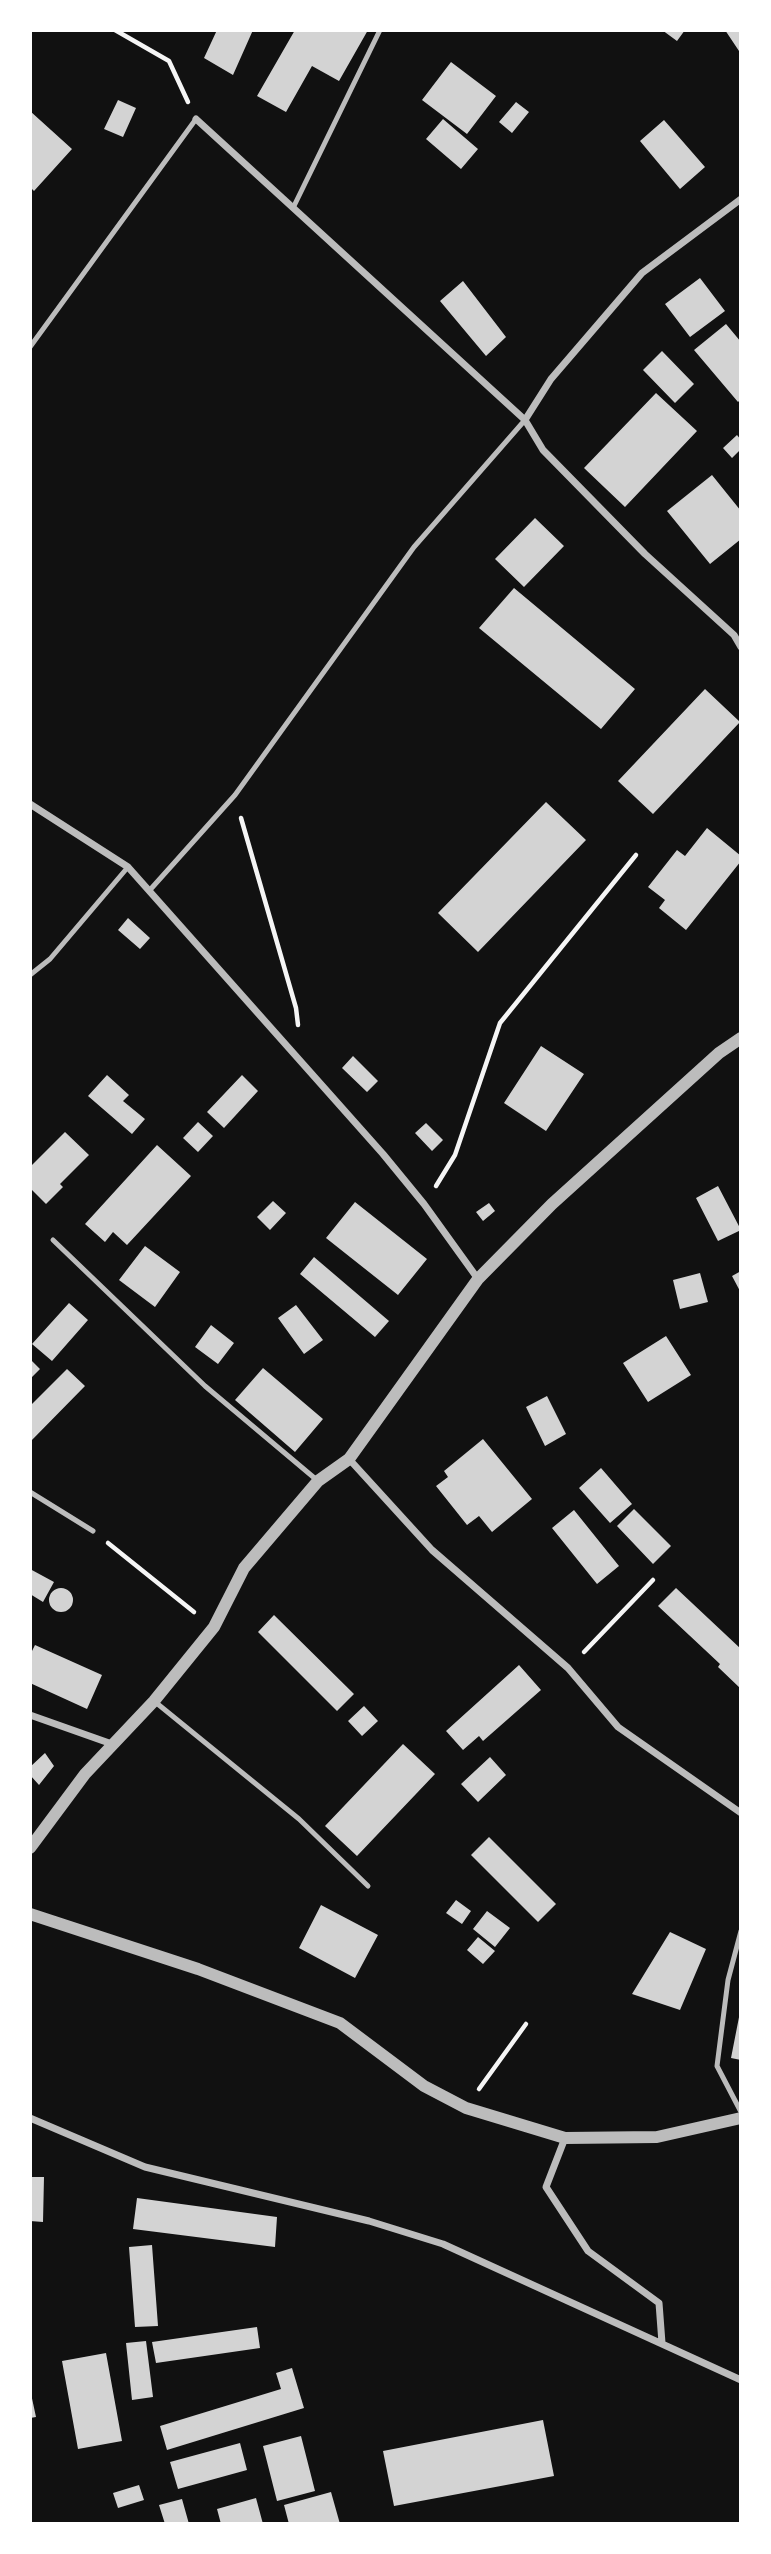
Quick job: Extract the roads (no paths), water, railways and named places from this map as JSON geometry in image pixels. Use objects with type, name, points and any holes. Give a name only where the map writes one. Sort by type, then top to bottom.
[{"type":"street","points":[[196,119],[525,420],[542,450],[645,554],[734,635],[741,647]]},
{"type":"street","points":[[525,420],[551,379],[642,273],[741,199]]},
{"type":"street","points":[[30,804],[128,867],[305,1064],[424,1204],[478,1279]]},
{"type":"street","points":[[30,1848],[85,1774],[154,1701],[214,1628],[244,1568],[318,1481],[349,1459],[478,1279],[552,1204],[719,1053],[740,1042]]},
{"type":"street","points":[[349,1459],[432,1550],[568,1668],[618,1727],[741,1813]]},
{"type":"street","points":[[30,1715],[112,1744]]},
{"type":"street","points":[[30,1914],[198,1969],[340,2022],[424,2086],[466,2108],[565,2138],[657,2137],[741,2115]]},
{"type":"street","points":[[30,2118],[145,2167],[369,2221],[443,2244],[741,2380]]},
{"type":"street","points":[[565,2138],[545,2187],[588,2251],[659,2303],[662,2343]]},
{"type":"lane","points":[[292,208],[380,30]]},
{"type":"lane","points":[[30,346],[196,119]]},
{"type":"lane","points":[[149,891],[235,795],[414,547],[525,420]]},
{"type":"lane","points":[[30,975],[50,959],[128,867]]},
{"type":"lane","points":[[53,1240],[205,1385],[318,1481]]},
{"type":"lane","points":[[30,1492],[93,1531]]},
{"type":"lane","points":[[154,1701],[299,1819],[368,1886]]},
{"type":"lane","points":[[741,1931],[728,1980],[717,2066],[741,2115]]}]
